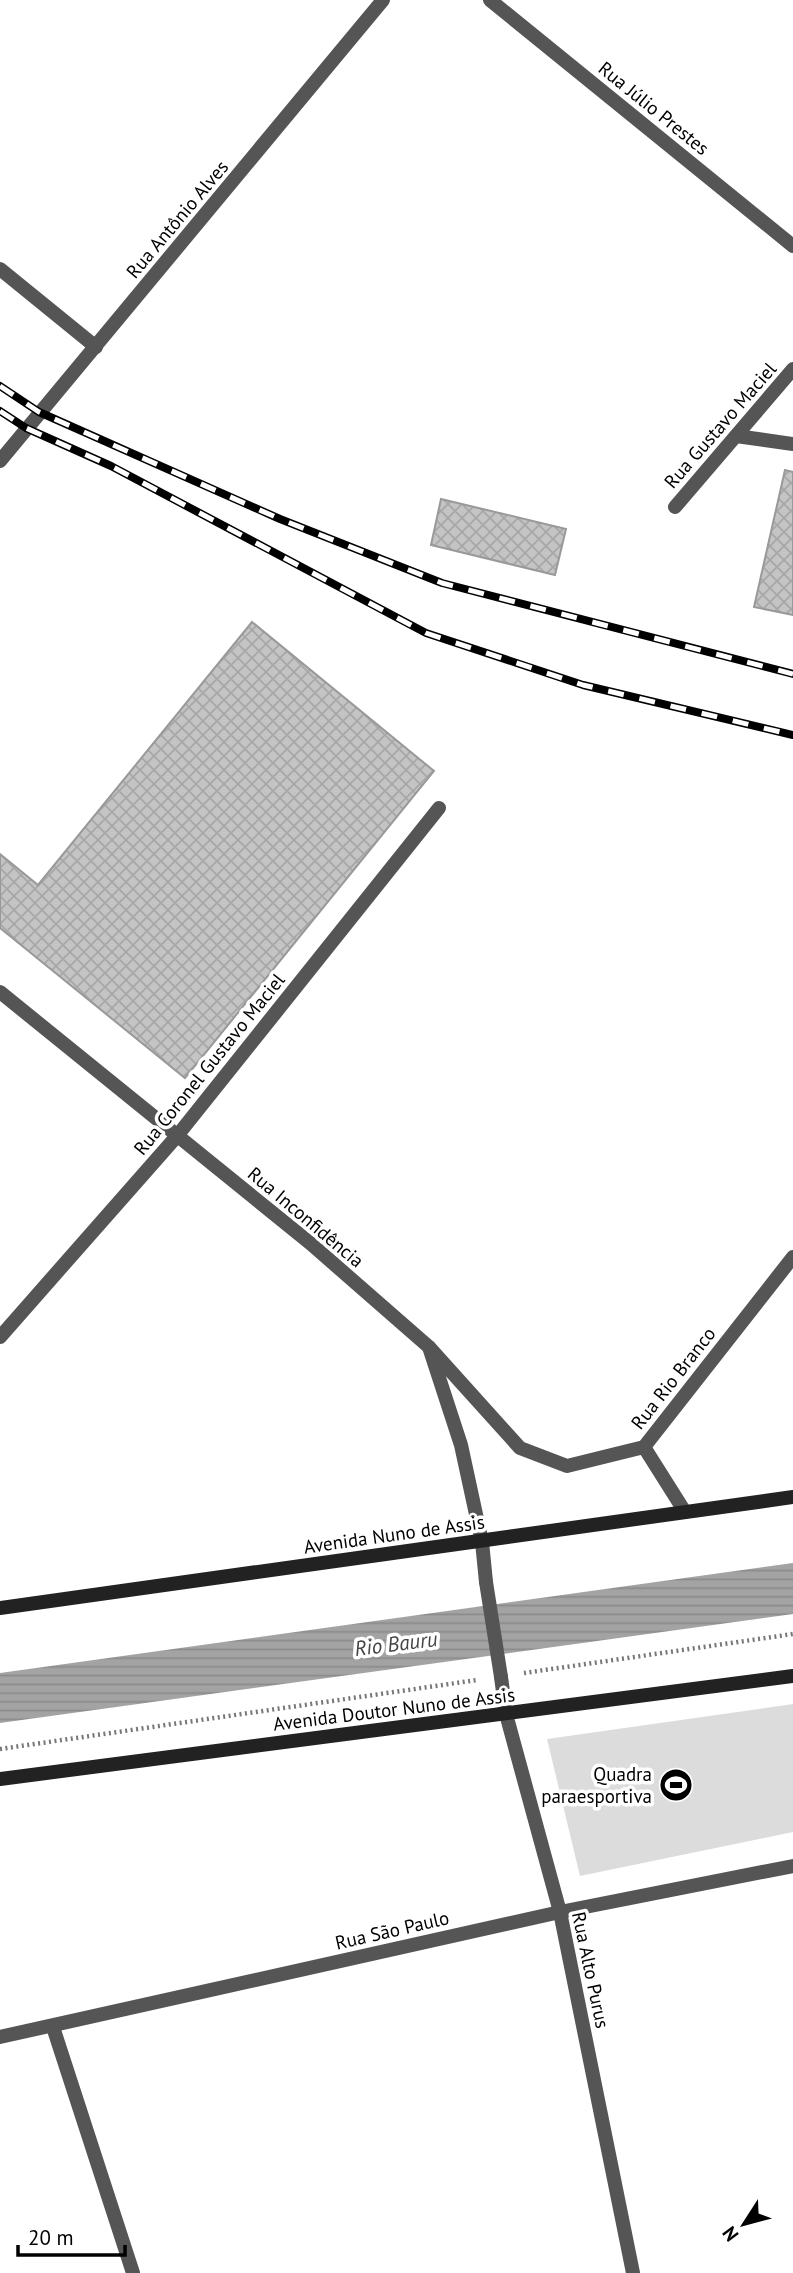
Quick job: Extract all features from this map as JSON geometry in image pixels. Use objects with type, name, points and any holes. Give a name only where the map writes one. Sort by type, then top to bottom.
[{"type":"main road","name":"Avenida Nuno de Assis","points":[[0,1608],[793,1497]]},
{"type":"main road","name":"Avenida Doutor Nuno de Assis","points":[[0,1779],[793,1676]]},
{"type":"street","name":"Rua Antônio Alves","points":[[0,461],[383,0]]},
{"type":"street","name":"Rua Júlio Prestes","points":[[490,0],[793,246]]},
{"type":"street","points":[[0,269],[96,347]]},
{"type":"street","name":"Rua Gustavo Maciel","points":[[675,507],[793,369]]},
{"type":"street","points":[[736,436],[793,444]]},
{"type":"street","name":"Rua Coronel Gustavo Maciel","points":[[0,1337],[177,1136],[439,808]]},
{"type":"street","name":"Rua Inconfidência","points":[[0,992],[310,1243],[429,1347]]},
{"type":"street","name":"Rua Rio Branco","points":[[429,1347],[520,1448],[567,1466],[644,1447],[793,1258]]},
{"type":"street","points":[[429,1347],[461,1445],[482,1542]]},
{"type":"street","points":[[644,1447],[685,1512]]},
{"type":"street","name":"Rua Alto Purus","points":[[482,1542],[485,1582],[507,1676],[506,1714],[560,1912],[633,2273]]},
{"type":"street","name":"Rua São Paulo","points":[[0,2037],[560,1912],[793,1866]]},
{"type":"street","points":[[53,2027],[133,2273]]},
{"type":"path","points":[[507,1676],[793,1634]]},
{"type":"path","points":[[0,1749],[484,1679]]},
{"type":"shaded area","name":"Quadra paraesportiva","points":[[793,1704],[793,1832],[580,1876],[547,1739]]},
{"type":"water","name":"Rio Bauru","points":[[793,1563],[793,1614],[0,1723],[0,1673]]},
{"type":"building","points":[[785,470],[793,472],[793,615],[754,607]]},
{"type":"building","points":[[441,499],[566,529],[555,575],[431,545]]},
{"type":"building","points":[[252,622],[434,771],[185,1078],[0,928],[0,854],[38,885]]},
{"type":"railway","points":[[0,386],[39,412],[280,519],[442,583],[793,674]]},
{"type":"railway","points":[[0,411],[26,428],[111,466],[426,633],[583,685],[793,735]]},
{"type":"place","name":"Quadra paraesportiva","points":[[676,1785]]}]
